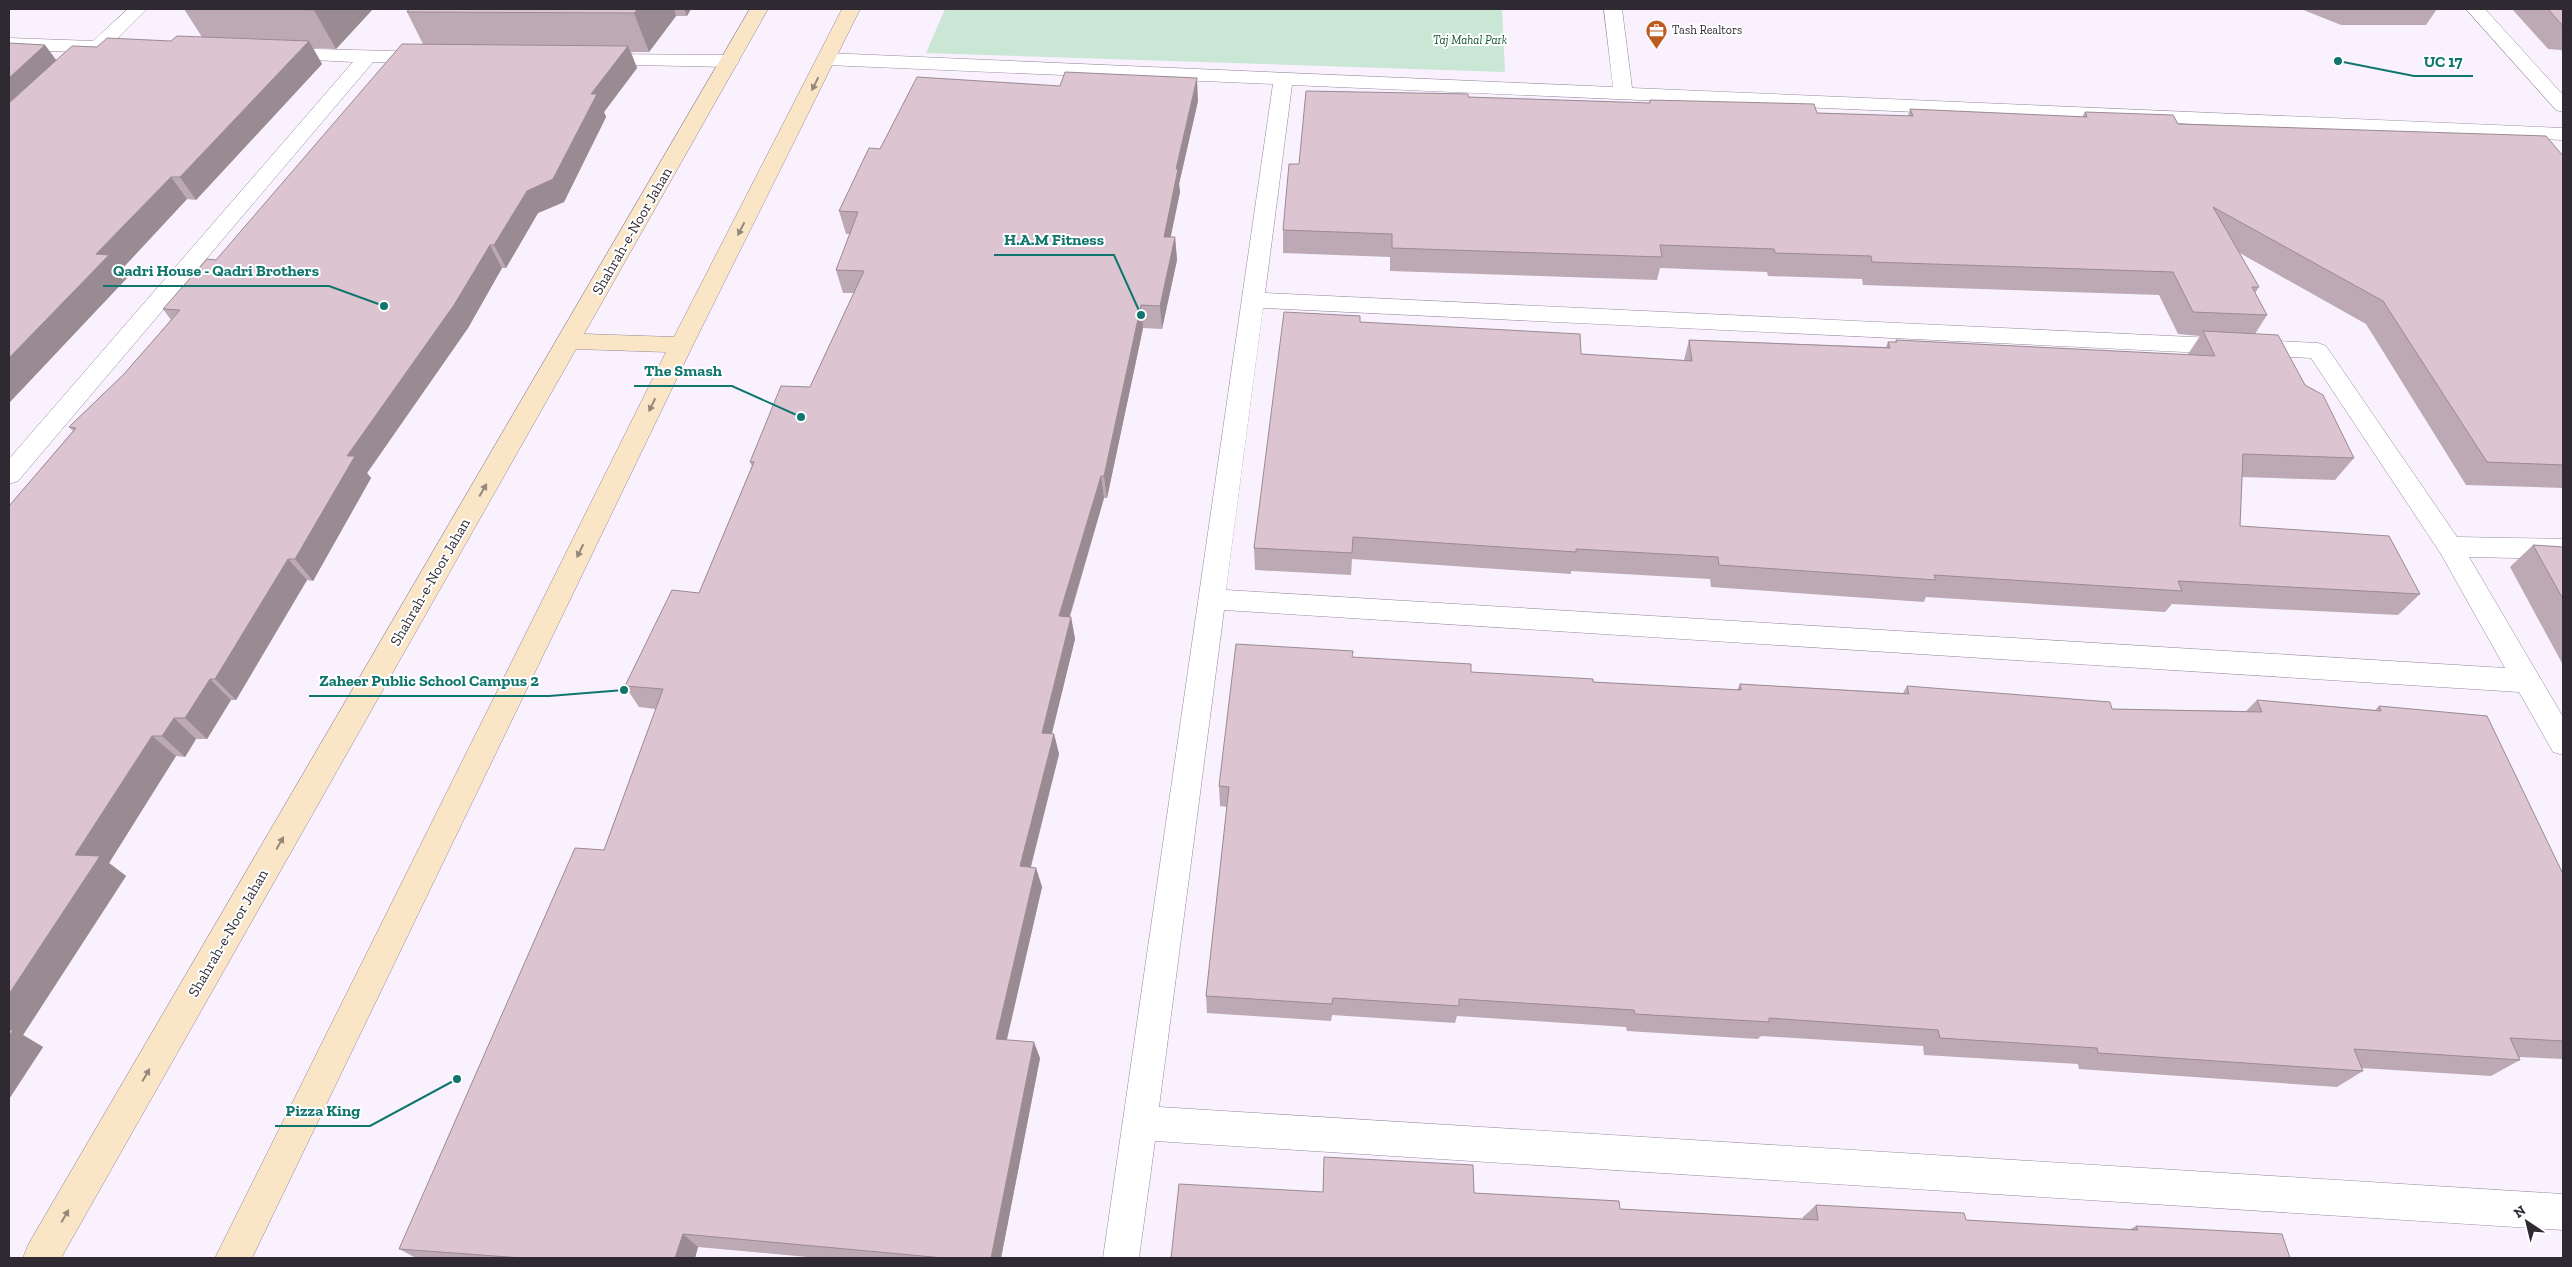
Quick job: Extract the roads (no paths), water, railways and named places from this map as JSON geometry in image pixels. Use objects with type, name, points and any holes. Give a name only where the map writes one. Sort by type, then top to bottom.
[{"type":"main road","name":"Shahrah-e-Noor Jahan","points":[[41,1258],[759,9]]},
{"type":"main road","points":[[233,1258],[681,346],[851,9]]},
{"type":"main road","points":[[569,341],[681,346]]},
{"type":"street","points":[[77,66],[138,9]]},
{"type":"street","points":[[1613,9],[1623,94]]},
{"type":"street","points":[[2475,9],[2563,106]]},
{"type":"street","points":[[9,44],[157,49]]},
{"type":"street","points":[[266,54],[366,58],[444,58]]},
{"type":"street","points":[[9,476],[366,58]]},
{"type":"street","points":[[827,59],[2563,134]]},
{"type":"street","points":[[582,60],[730,62]]},
{"type":"street","points":[[1121,1258],[1251,300],[1283,80]]},
{"type":"street","points":[[1251,300],[2318,351],[2450,547],[2563,743]]},
{"type":"street","points":[[2450,547],[2563,549]]},
{"type":"street","points":[[1210,599],[2528,681]]},
{"type":"street","points":[[1139,1123],[2563,1212]]},
{"type":"place","name":"Tash Realtors","points":[[1656,49]]},
{"type":"place","name":"UC 17","points":[[2338,61]]},
{"type":"place","name":"Qadri House - Qadri Brothers","points":[[384,306]]},
{"type":"place","name":"H.A.M Fitness","points":[[1141,315]]},
{"type":"place","name":"The Smash","points":[[801,417]]},
{"type":"place","name":"Zaheer Public School Campus 2","points":[[624,690]]},
{"type":"place","name":"Pizza King","points":[[457,1079]]},
{"type":"park label","name":"Taj Mahal Park","points":[[1470,40]]}]
